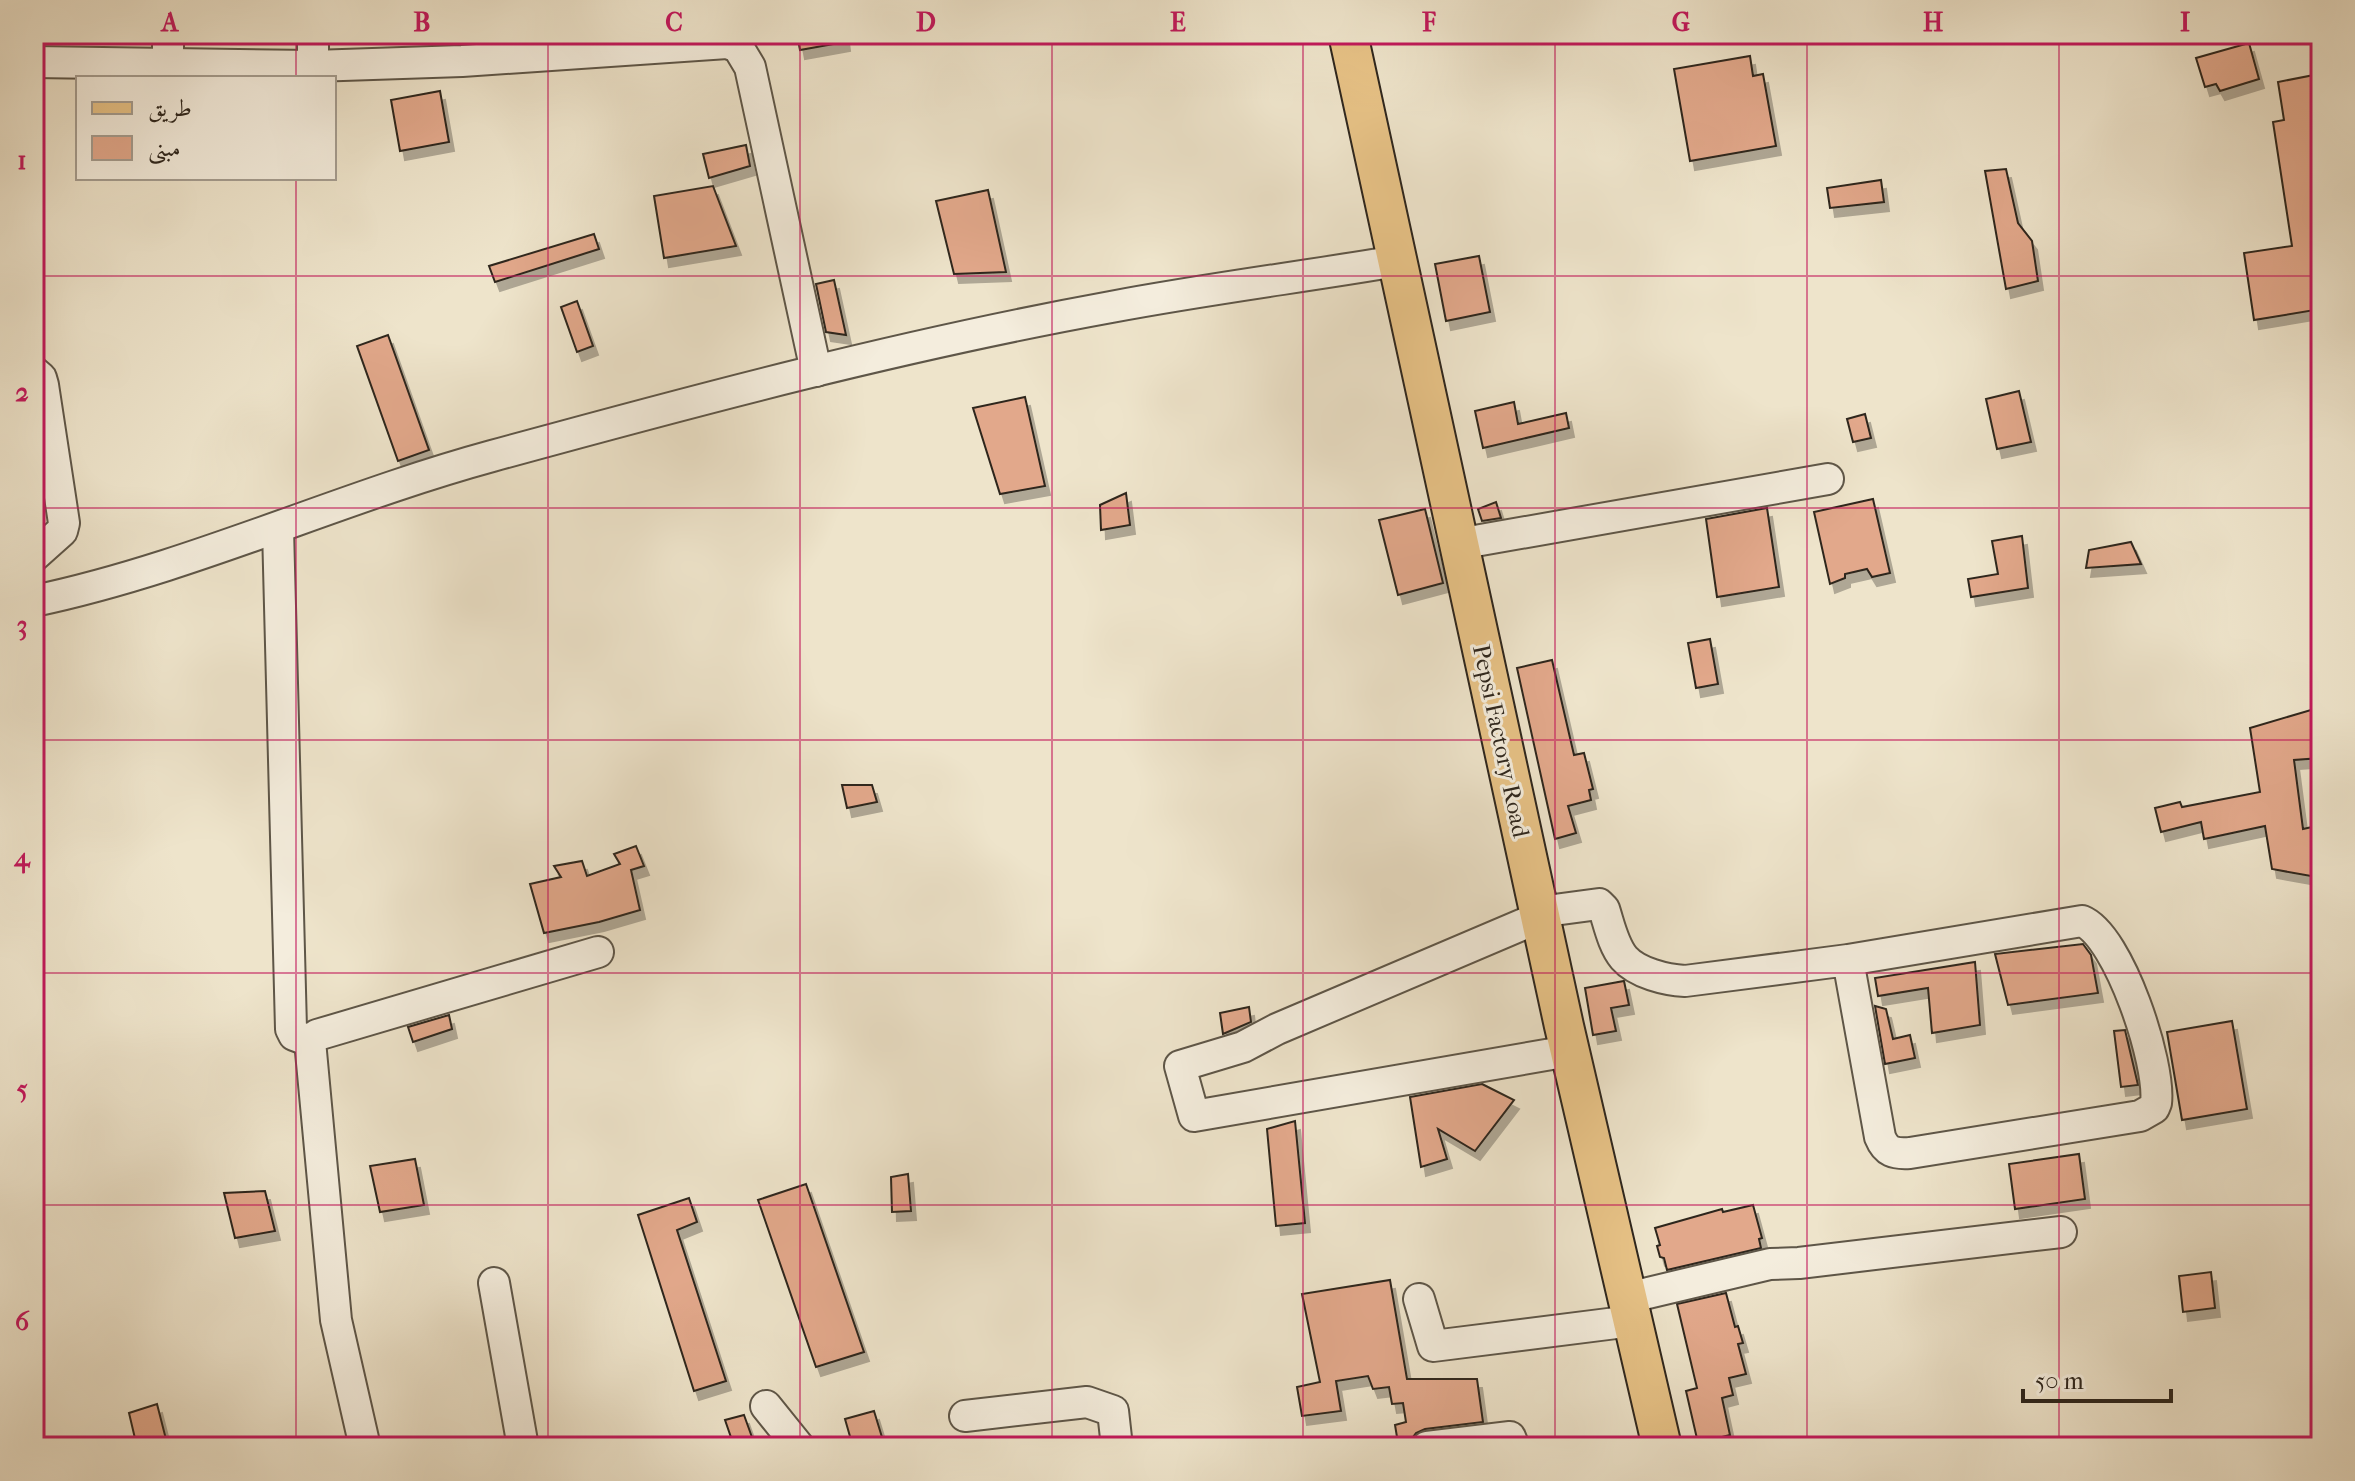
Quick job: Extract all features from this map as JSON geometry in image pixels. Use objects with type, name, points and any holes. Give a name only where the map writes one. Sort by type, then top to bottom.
[{"type":"main road","name":"Pepsi Factory Road","points":[[1348,34],[1569,1051],[1662,1447]]},
{"type":"street","points":[[168,34],[168,64]]},
{"type":"street","points":[[313,34],[313,66]]},
{"type":"street","points":[[34,62],[313,66],[462,48],[727,43],[738,47],[750,67],[816,371]]},
{"type":"street","points":[[34,601],[84,589],[278,529],[488,457],[816,371],[1111,307],[1397,261]]},
{"type":"street","points":[[34,372],[43,385],[64,523],[62,531],[34,556]]},
{"type":"street","points":[[1458,544],[1828,479]]},
{"type":"street","points":[[278,529],[291,1029],[294,1035],[310,1041]]},
{"type":"street","points":[[1569,1051],[1194,1116],[1180,1066],[1243,1047],[1277,1029],[1539,914],[1599,904],[1604,909],[1623,957],[1641,969],[1669,980],[1685,981],[1848,960],[2075,921],[2089,924],[2123,975],[2139,1011],[2146,1036],[2156,1103],[2154,1108],[2140,1116],[1910,1153],[1898,1154],[1888,1150],[1880,1137],[1848,960]]},
{"type":"street","points":[[310,1041],[317,1035],[598,952]]},
{"type":"street","points":[[310,1041],[336,1320],[365,1447]]},
{"type":"street","points":[[1419,1299],[1433,1346],[1629,1309],[1770,1264],[2061,1232]]},
{"type":"street","points":[[494,1283],[523,1447]]},
{"type":"street","points":[[965,1416],[1087,1402],[1113,1411],[1117,1447]]},
{"type":"street","points":[[766,1406],[799,1447]]},
{"type":"street","points":[[1427,1447],[1510,1437],[1514,1447]]},
{"type":"building","points":[[797,34],[844,34],[845,42],[800,50]]},
{"type":"building","points":[[2249,43],[2259,79],[2220,91],[2216,84],[2205,87],[2196,58]]},
{"type":"building","points":[[1750,56],[1753,76],[1763,74],[1776,146],[1690,161],[1674,69]]},
{"type":"building","points":[[2314,75],[2321,118],[2321,309],[2254,320],[2244,253],[2292,246],[2273,122],[2284,120],[2278,82]]},
{"type":"building","points":[[440,91],[449,142],[400,151],[391,100]]},
{"type":"building","points":[[746,145],[750,166],[709,178],[703,154]]},
{"type":"building","points":[[2006,169],[2018,223],[2032,241],[2038,281],[2006,289],[1985,171]]},
{"type":"building","points":[[1881,180],[1884,202],[1830,208],[1827,188]]},
{"type":"building","points":[[713,186],[736,246],[664,258],[654,196]]},
{"type":"building","points":[[988,190],[1006,272],[954,274],[936,201]]},
{"type":"building","points":[[594,234],[599,249],[495,282],[489,266]]},
{"type":"building","points":[[1479,256],[1490,312],[1446,321],[1435,264]]},
{"type":"building","points":[[834,280],[846,335],[826,332],[816,284]]},
{"type":"building","points":[[577,301],[593,346],[577,352],[561,307]]},
{"type":"building","points":[[388,335],[429,450],[398,461],[357,346]]},
{"type":"building","points":[[2019,391],[2031,442],[1997,449],[1986,399]]},
{"type":"building","points":[[1025,397],[1045,486],[1000,494],[973,408]]},
{"type":"building","points":[[1514,402],[1518,424],[1566,413],[1569,428],[1483,448],[1475,411]]},
{"type":"building","points":[[1865,414],[1871,438],[1853,442],[1847,419]]},
{"type":"building","points":[[1126,493],[1130,525],[1101,530],[1100,505]]},
{"type":"building","points":[[1873,499],[1890,573],[1872,577],[1867,569],[1845,574],[1845,578],[1830,584],[1814,512]]},
{"type":"building","points":[[1496,502],[1501,518],[1482,521],[1478,509]]},
{"type":"building","points":[[1767,508],[1779,587],[1717,597],[1706,519]]},
{"type":"building","points":[[1425,509],[1443,583],[1398,595],[1379,520]]},
{"type":"building","points":[[2022,536],[2028,588],[1971,597],[1968,579],[1998,574],[1992,541]]},
{"type":"building","points":[[2131,542],[2141,564],[2086,568],[2089,550]]},
{"type":"building","points":[[1710,639],[1718,684],[1696,688],[1688,643]]},
{"type":"building","points":[[1552,660],[1574,755],[1584,753],[1593,789],[1589,790],[1591,800],[1568,806],[1576,833],[1555,839],[1517,668]]},
{"type":"building","points":[[2321,707],[2321,758],[2294,760],[2303,829],[2321,825],[2321,874],[2311,876],[2272,869],[2265,826],[2204,839],[2201,822],[2161,832],[2155,808],[2180,802],[2182,807],[2260,792],[2250,728]]},
{"type":"building","points":[[842,785],[872,785],[877,802],[847,808]]},
{"type":"building","points":[[636,846],[644,866],[631,870],[640,910],[544,933],[530,884],[561,877],[554,866],[582,861],[587,876],[620,864],[614,854]]},
{"type":"building","points":[[2083,944],[2091,955],[2098,993],[2008,1005],[1995,954]]},
{"type":"building","points":[[1975,962],[1980,1025],[1932,1033],[1928,988],[1878,996],[1875,978]]},
{"type":"building","points":[[1624,981],[1629,1005],[1611,1008],[1616,1031],[1593,1035],[1585,988]]},
{"type":"building","points":[[1875,1006],[1886,1009],[1893,1039],[1910,1035],[1915,1058],[1885,1064]]},
{"type":"building","points":[[1249,1007],[1251,1022],[1223,1034],[1220,1013]]},
{"type":"building","points":[[449,1015],[452,1029],[413,1042],[408,1027]]},
{"type":"building","points":[[2232,1021],[2247,1109],[2182,1120],[2167,1032]]},
{"type":"building","points":[[2125,1030],[2138,1085],[2121,1087],[2114,1031]]},
{"type":"building","points":[[1482,1084],[1514,1100],[1475,1151],[1438,1129],[1447,1159],[1421,1167],[1410,1097]]},
{"type":"building","points":[[1295,1121],[1305,1223],[1276,1226],[1267,1129]]},
{"type":"building","points":[[2079,1154],[2085,1199],[2015,1209],[2009,1164]]},
{"type":"building","points":[[415,1159],[424,1205],[380,1212],[370,1166]]},
{"type":"building","points":[[908,1174],[911,1211],[892,1212],[891,1177]]},
{"type":"building","points":[[806,1184],[864,1352],[816,1367],[758,1200]]},
{"type":"building","points":[[265,1191],[275,1231],[235,1238],[224,1193]]},
{"type":"building","points":[[689,1198],[697,1222],[677,1230],[726,1381],[694,1391],[638,1215]]},
{"type":"building","points":[[1753,1205],[1762,1238],[1759,1239],[1761,1248],[1667,1270],[1664,1258],[1660,1257],[1655,1228],[1722,1209],[1723,1212]]},
{"type":"building","points":[[2211,1272],[2215,1308],[2183,1312],[2179,1276]]},
{"type":"building","points":[[1390,1280],[1407,1379],[1477,1379],[1483,1422],[1425,1429],[1416,1433],[1410,1441],[1398,1443],[1395,1425],[1406,1422],[1403,1403],[1392,1404],[1389,1387],[1373,1389],[1368,1376],[1336,1381],[1341,1411],[1302,1416],[1297,1387],[1320,1382],[1302,1294]]},
{"type":"building","points":[[1726,1293],[1735,1327],[1738,1326],[1743,1343],[1738,1344],[1746,1374],[1729,1378],[1733,1395],[1722,1398],[1730,1435],[1698,1443],[1686,1391],[1697,1388],[1677,1304]]},
{"type":"building","points":[[157,1404],[168,1447],[137,1447],[129,1413]]},
{"type":"building","points":[[874,1411],[885,1447],[853,1447],[845,1419]]},
{"type":"building","points":[[744,1415],[753,1440],[734,1446],[725,1420]]}]
